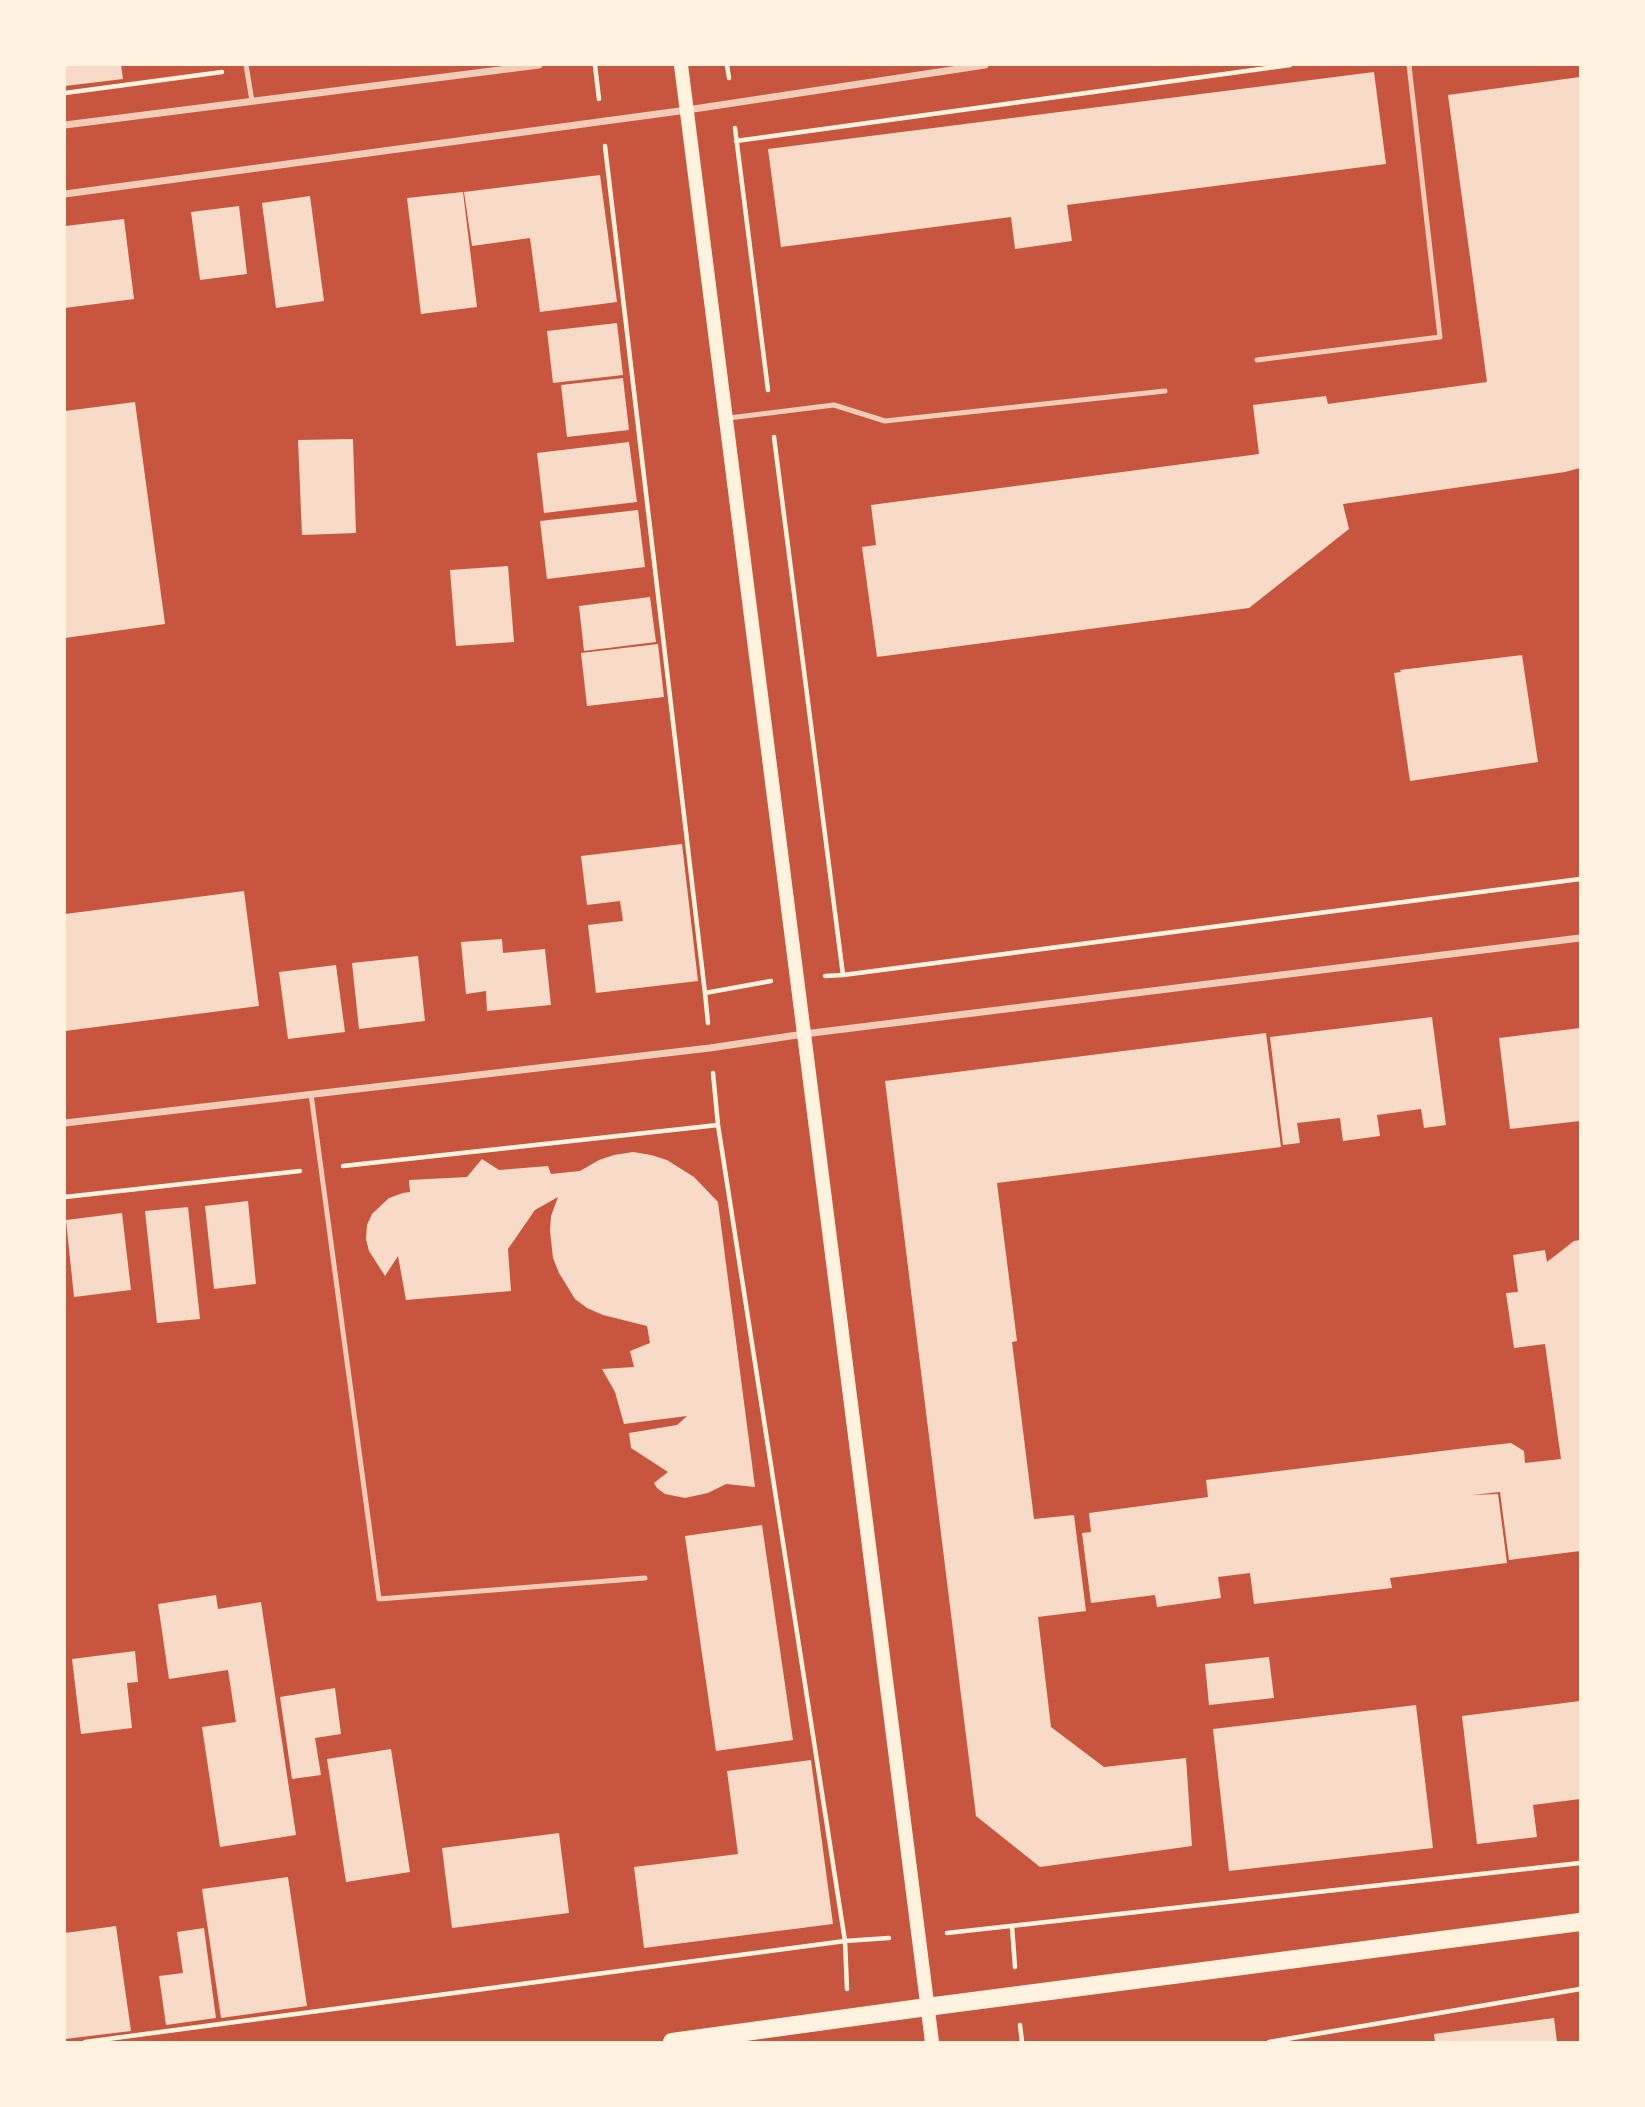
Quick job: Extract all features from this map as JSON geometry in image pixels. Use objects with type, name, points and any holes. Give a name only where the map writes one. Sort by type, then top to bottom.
[{"type":"main road","points":[[681,65],[932,2042]]},
{"type":"main road","points":[[672,2042],[1580,1922]]},
{"type":"street","points":[[65,125],[539,65]]},
{"type":"street","points":[[65,194],[687,110],[985,65]]},
{"type":"street","points":[[65,1123],[710,1048],[1580,938]]},
{"type":"lane","points":[[1257,360],[1440,337],[1409,65]]},
{"type":"lane","points":[[246,66],[252,101]]},
{"type":"lane","points":[[726,418],[834,405],[886,421],[1165,391]]},
{"type":"lane","points":[[311,1094],[379,1599],[645,1578]]},
{"type":"path","points":[[595,65],[705,993],[718,1125],[845,1941]]},
{"type":"path","points":[[727,65],[844,975]]},
{"type":"path","points":[[736,141],[1290,65]]},
{"type":"path","points":[[65,93],[246,66]]},
{"type":"path","points":[[705,993],[797,977],[844,975],[1580,879]]},
{"type":"path","points":[[65,1197],[718,1125]]},
{"type":"path","points":[[85,2042],[845,1941],[1580,1863]]},
{"type":"path","points":[[1269,2042],[1580,1989]]},
{"type":"building","points":[[65,65],[121,65],[123,79],[65,86]]},
{"type":"building","points":[[1374,72],[1386,164],[1067,205],[1072,241],[1015,249],[1011,217],[781,247],[768,149]]},
{"type":"building","points":[[1580,77],[1580,468],[1343,504],[1349,529],[1249,608],[877,657],[862,547],[876,545],[871,505],[1259,454],[1253,405],[1326,396],[1328,404],[1487,382],[1448,95]]},
{"type":"building","points":[[600,175],[617,302],[540,312],[530,238],[472,246],[464,192]]},
{"type":"building","points":[[463,192],[477,307],[421,314],[407,198]]},
{"type":"building","points":[[310,196],[324,301],[276,308],[262,203]]},
{"type":"building","points":[[239,206],[247,274],[200,280],[191,212]]},
{"type":"building","points":[[124,219],[134,299],[65,308],[65,226]]},
{"type":"building","points":[[617,323],[623,375],[553,383],[547,331]]},
{"type":"building","points":[[623,378],[629,430],[567,437],[561,385]]},
{"type":"building","points":[[135,402],[165,624],[65,638],[65,411]]},
{"type":"building","points":[[353,439],[356,533],[302,535],[298,440]]},
{"type":"building","points":[[629,442],[637,502],[544,513],[537,453]]},
{"type":"building","points":[[638,510],[645,567],[547,579],[540,521]]},
{"type":"building","points":[[508,566],[514,642],[456,646],[450,570]]},
{"type":"building","points":[[650,597],[656,642],[584,651],[579,606]]},
{"type":"building","points":[[658,644],[664,697],[587,706],[581,653]]},
{"type":"building","points":[[1522,655],[1538,762],[1410,781],[1394,673],[1401,672],[1400,670]]},
{"type":"building","points":[[682,844],[698,981],[596,993],[588,925],[623,921],[620,901],[587,905],[581,856]]},
{"type":"building","points":[[244,891],[259,1006],[65,1031],[65,914]]},
{"type":"building","points":[[502,939],[503,953],[545,949],[551,1005],[487,1011],[486,991],[466,994],[461,942]]},
{"type":"building","points":[[418,956],[425,1021],[359,1029],[352,963]]},
{"type":"building","points":[[336,965],[345,1032],[288,1039],[279,972]]},
{"type":"building","points":[[1432,1017],[1446,1125],[1424,1128],[1421,1109],[1377,1115],[1380,1136],[1343,1141],[1340,1118],[1297,1123],[1300,1143],[1283,1145],[1270,1037]]},
{"type":"building","points":[[1580,1028],[1580,1121],[1510,1129],[1499,1038]]},
{"type":"building","points":[[1266,1033],[1281,1147],[997,1183],[1017,1341],[1012,1342],[1034,1519],[1074,1515],[1086,1611],[1038,1617],[1051,1727],[1104,1767],[1186,1758],[1192,1846],[1040,1867],[976,1816],[885,1081]]},
{"type":"building","points":[[633,1152],[667,1160],[694,1177],[718,1202],[755,1487],[726,1484],[708,1493],[685,1498],[665,1494],[657,1488],[654,1483],[668,1472],[631,1448],[629,1433],[677,1425],[687,1416],[624,1424],[615,1392],[602,1369],[634,1367],[630,1351],[650,1343],[647,1326],[603,1315],[575,1299],[553,1258],[551,1216],[558,1197],[535,1210],[508,1249],[511,1291],[406,1300],[398,1256],[385,1276],[369,1251],[367,1225],[372,1214],[389,1198],[410,1192],[409,1180],[467,1177],[482,1159],[499,1170],[548,1166],[551,1174],[580,1171],[599,1160]]},
{"type":"building","points":[[248,1201],[256,1284],[214,1289],[205,1206]]},
{"type":"building","points":[[188,1207],[200,1319],[157,1323],[145,1211]]},
{"type":"building","points":[[122,1213],[131,1290],[74,1297],[66,1220]]},
{"type":"building","points":[[1580,1240],[1580,1551],[1509,1560],[1500,1492],[1472,1495],[1498,1494],[1507,1563],[1390,1578],[1392,1588],[1254,1604],[1250,1573],[1218,1577],[1221,1598],[1157,1607],[1155,1595],[1091,1603],[1082,1533],[1091,1532],[1089,1513],[1208,1497],[1206,1480],[1466,1448],[1511,1443],[1524,1451],[1525,1463],[1561,1459],[1545,1344],[1514,1348],[1506,1293],[1518,1292],[1513,1255],[1545,1250],[1547,1262],[1574,1241]]},
{"type":"building","points":[[762,1525],[793,1740],[716,1751],[685,1536]]},
{"type":"building","points":[[216,1595],[218,1609],[261,1602],[296,1835],[220,1847],[202,1727],[236,1722],[228,1670],[169,1679],[158,1604]]},
{"type":"building","points":[[135,1651],[138,1682],[127,1683],[132,1728],[81,1734],[72,1659]]},
{"type":"building","points":[[1269,1657],[1274,1698],[1209,1705],[1205,1664]]},
{"type":"building","points":[[335,1688],[341,1734],[315,1738],[321,1775],[292,1779],[280,1697]]},
{"type":"building","points":[[1580,1701],[1580,1799],[1533,1805],[1537,1837],[1477,1844],[1462,1716]]},
{"type":"building","points":[[1416,1705],[1433,1848],[1229,1871],[1213,1729]]},
{"type":"building","points":[[391,1749],[410,1872],[346,1882],[327,1759]]},
{"type":"building","points":[[811,1760],[833,1924],[644,1948],[634,1867],[738,1854],[727,1771]]},
{"type":"building","points":[[559,1833],[569,1913],[452,1928],[442,1848]]},
{"type":"building","points":[[288,1877],[307,2006],[221,2018],[202,1889]]},
{"type":"building","points":[[116,1926],[131,2031],[65,2039],[65,1933]]},
{"type":"building","points":[[204,1928],[216,2018],[166,2025],[159,1976],[183,1973],[177,1932]]},
{"type":"building","points":[[1554,2018],[1557,2042],[1435,2042],[1434,2034]]}]
